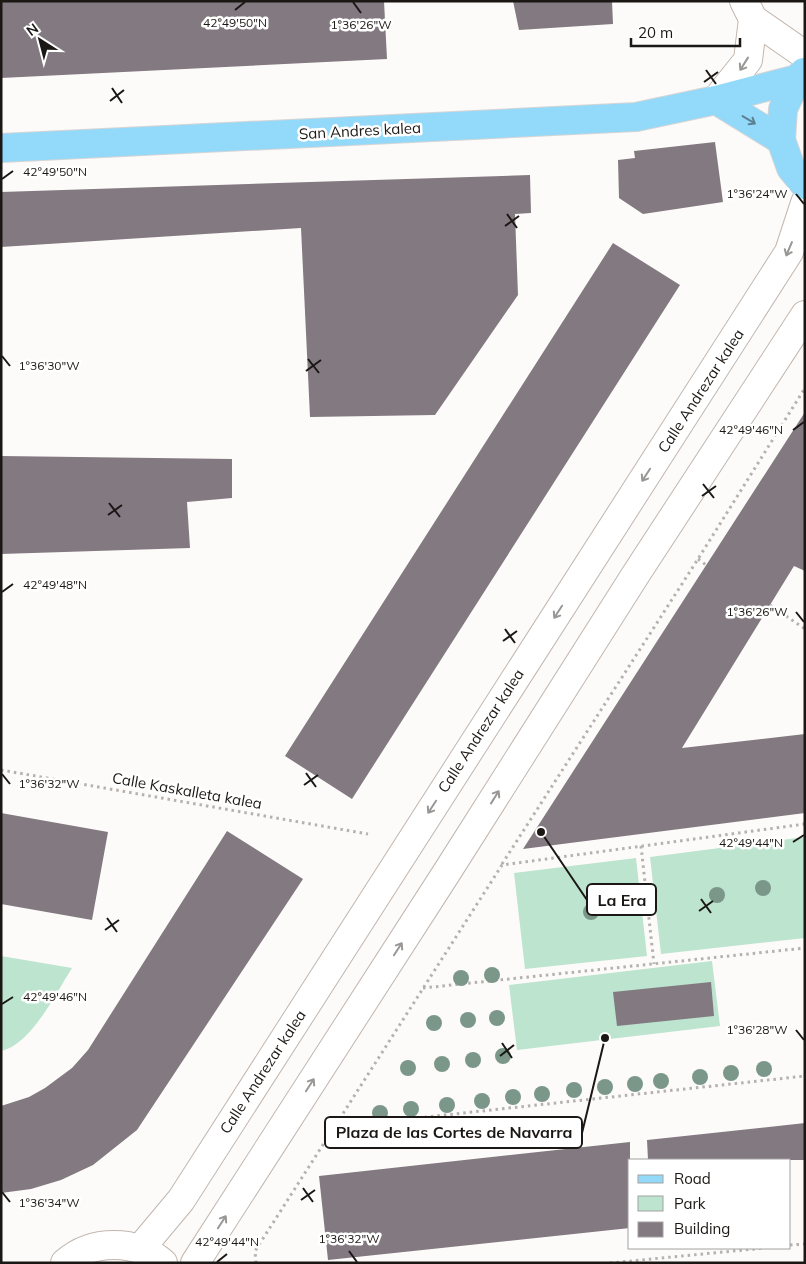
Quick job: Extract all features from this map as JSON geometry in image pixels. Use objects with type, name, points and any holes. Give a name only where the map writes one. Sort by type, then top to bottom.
[{"type":"main road","name":"San Andres kalea","points":[[1,148],[636,117],[716,100],[802,69]]},
{"type":"main road","points":[[802,69],[783,109],[781,140],[791,168],[805,185]]},
{"type":"main road","points":[[716,100],[781,140]]},
{"type":"street","points":[[748,10],[802,69]]},
{"type":"street","points":[[716,100],[748,60],[748,10]]},
{"type":"street","name":"Calle Andrezar kalea","points":[[140,1249],[181,1200],[779,268],[789,252],[805,203]]},
{"type":"street","points":[[195,1263],[805,315]]},
{"type":"street","points":[[65,1263],[72,1257],[93,1247],[117,1244],[140,1249],[157,1257],[164,1263]]},
{"type":"path","points":[[256,1263],[255,1250],[698,559],[805,388]]},
{"type":"path","points":[[698,559],[706,565]]},
{"type":"path","points":[[770,606],[805,629]]},
{"type":"path","name":"Calle Kaskalleta kalea","points":[[1,770],[368,834]]},
{"type":"path","points":[[502,865],[805,824]]},
{"type":"path","points":[[641,846],[654,964]]},
{"type":"path","points":[[423,988],[805,948]]},
{"type":"path","points":[[334,1127],[805,1076]]},
{"type":"path","points":[[791,1245],[805,1244]]},
{"type":"path","points":[[610,1263],[755,1249]]},
{"type":"green space","points":[[805,837],[805,938],[661,954],[650,857]]},
{"type":"green space","points":[[636,858],[647,956],[525,969],[514,873]]},
{"type":"green space","points":[[1,956],[72,968],[42,1017],[32,1029],[12,1047],[1,1051]]},
{"type":"green space","points":[[712,961],[720,1026],[517,1050],[509,985]]},
{"type":"building","points":[[1,1],[384,1],[387,59],[1,78]]},
{"type":"building","points":[[513,1],[612,1],[613,24],[519,30]]},
{"type":"building","points":[[715,142],[723,202],[643,214],[619,198],[618,160],[635,158],[634,151]]},
{"type":"building","points":[[530,175],[531,213],[515,214],[518,295],[435,415],[310,417],[301,228],[1,247],[1,192]]},
{"type":"building","points":[[613,243],[680,285],[352,799],[285,756]]},
{"type":"building","points":[[805,412],[805,571],[794,566],[682,748],[805,734],[805,813],[523,849]]},
{"type":"building","points":[[1,456],[232,459],[232,498],[187,502],[190,548],[1,554]]},
{"type":"building","points":[[1,813],[108,832],[92,920],[1,904]]},
{"type":"building","points":[[227,831],[303,879],[137,1130],[93,1165],[61,1180],[31,1189],[1,1193],[1,1106],[29,1097],[45,1088],[72,1068],[88,1050]]},
{"type":"building","points":[[711,982],[714,1016],[617,1026],[613,992]]},
{"type":"building","points":[[805,1123],[805,1160],[648,1159],[647,1140]]},
{"type":"building","points":[[630,1142],[630,1159],[628,1159],[628,1228],[328,1260],[319,1176]]},
{"type":"place","name":"La Era","points":[[541,832]]},
{"type":"place","name":"Plaza de las Cortes de Navarra","points":[[605,1038]]}]
